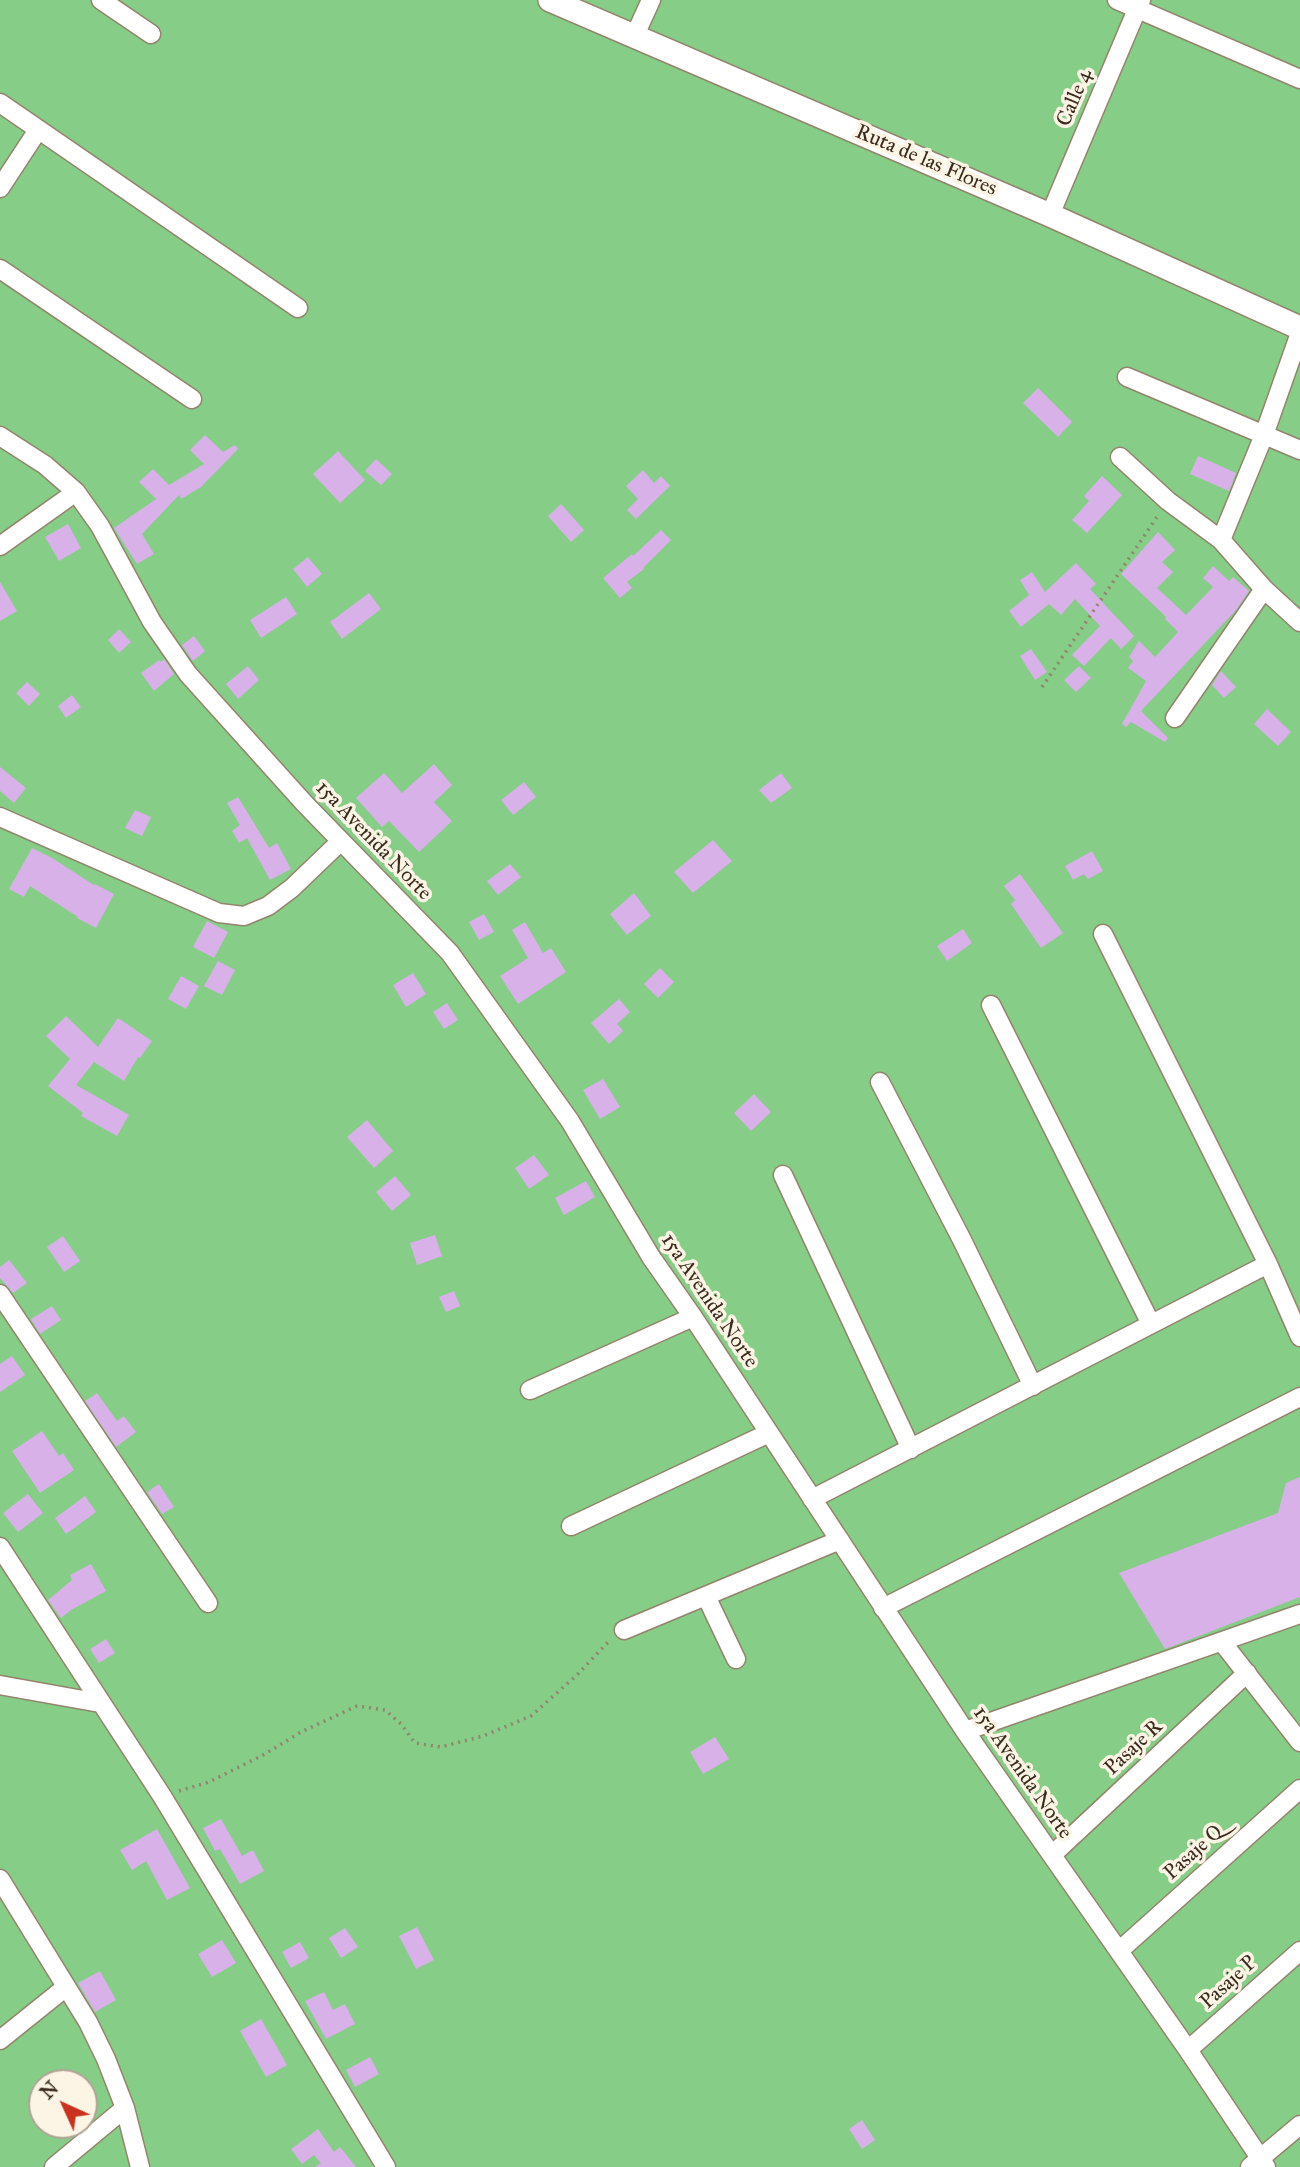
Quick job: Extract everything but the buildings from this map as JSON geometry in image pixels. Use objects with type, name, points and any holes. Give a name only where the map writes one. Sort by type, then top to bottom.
[{"type":"main road","name":"Ruta de las Flores","points":[[550,0],[1050,215],[1300,330]]},
{"type":"street","points":[[101,0],[151,34]]},
{"type":"street","points":[[635,35],[651,0]]},
{"type":"street","points":[[1117,0],[1139,5],[1300,79]]},
{"type":"street","name":"Calle 4","points":[[1050,215],[1139,5]]},
{"type":"street","points":[[0,103],[298,308]]},
{"type":"street","points":[[0,188],[38,130]]},
{"type":"street","points":[[0,269],[192,399]]},
{"type":"street","points":[[1220,540],[1264,435],[1300,330]]},
{"type":"street","points":[[1127,377],[1300,450]]},
{"type":"street","name":"15a Avenida Norte","points":[[0,436],[45,465],[76,492],[100,526],[152,622],[188,674],[305,804],[450,953],[570,1121],[651,1257],[965,1731],[1188,2050],[1258,2164]]},
{"type":"street","points":[[1120,457],[1168,501],[1220,540],[1264,589],[1300,622]]},
{"type":"street","points":[[0,546],[76,492]]},
{"type":"street","points":[[1175,718],[1264,589]]},
{"type":"street","points":[[0,817],[219,913],[244,916],[268,906],[292,888],[341,841]]},
{"type":"street","points":[[1103,934],[1268,1264],[1300,1337]]},
{"type":"street","points":[[991,1005],[1151,1325]]},
{"type":"street","points":[[880,1082],[962,1240],[1033,1386]]},
{"type":"street","points":[[783,1175],[911,1449]]},
{"type":"street","points":[[812,1499],[1268,1264]]},
{"type":"street","points":[[0,1294],[208,1603]]},
{"type":"street","points":[[530,1390],[693,1317]]},
{"type":"street","points":[[883,1608],[1300,1397]]},
{"type":"street","points":[[572,1526],[769,1433]]},
{"type":"street","points":[[624,1630],[840,1540]]},
{"type":"street","points":[[0,1547],[162,1796],[386,2167]]},
{"type":"street","points":[[706,1596],[736,1660]]},
{"type":"street","points":[[965,1731],[1300,1614]]},
{"type":"street","points":[[1222,1642],[1300,1742]]},
{"type":"street","name":"Pasaje R","points":[[1052,1856],[1247,1673]]},
{"type":"street","points":[[0,1685],[100,1703]]},
{"type":"street","name":"Pasaje Q","points":[[1119,1951],[1300,1789]]},
{"type":"street","points":[[0,1879],[88,2022],[106,2059],[125,2108],[139,2167]]},
{"type":"street","name":"Pasaje P","points":[[1188,2050],[1300,1951]]},
{"type":"street","points":[[0,2040],[66,1987]]},
{"type":"street","points":[[54,2167],[125,2108]]},
{"type":"street","points":[[1258,2164],[1300,2125]]},
{"type":"path","points":[[1042,687],[1168,501]]},
{"type":"path","points":[[162,1796],[209,1782],[265,1754],[301,1731],[357,1706],[385,1710],[401,1724],[415,1743],[441,1747],[483,1736],[531,1716],[577,1675],[608,1641],[624,1630]]},
{"type":"green space","points":[[0,0],[1300,0],[1300,2167],[0,2167]]}]
